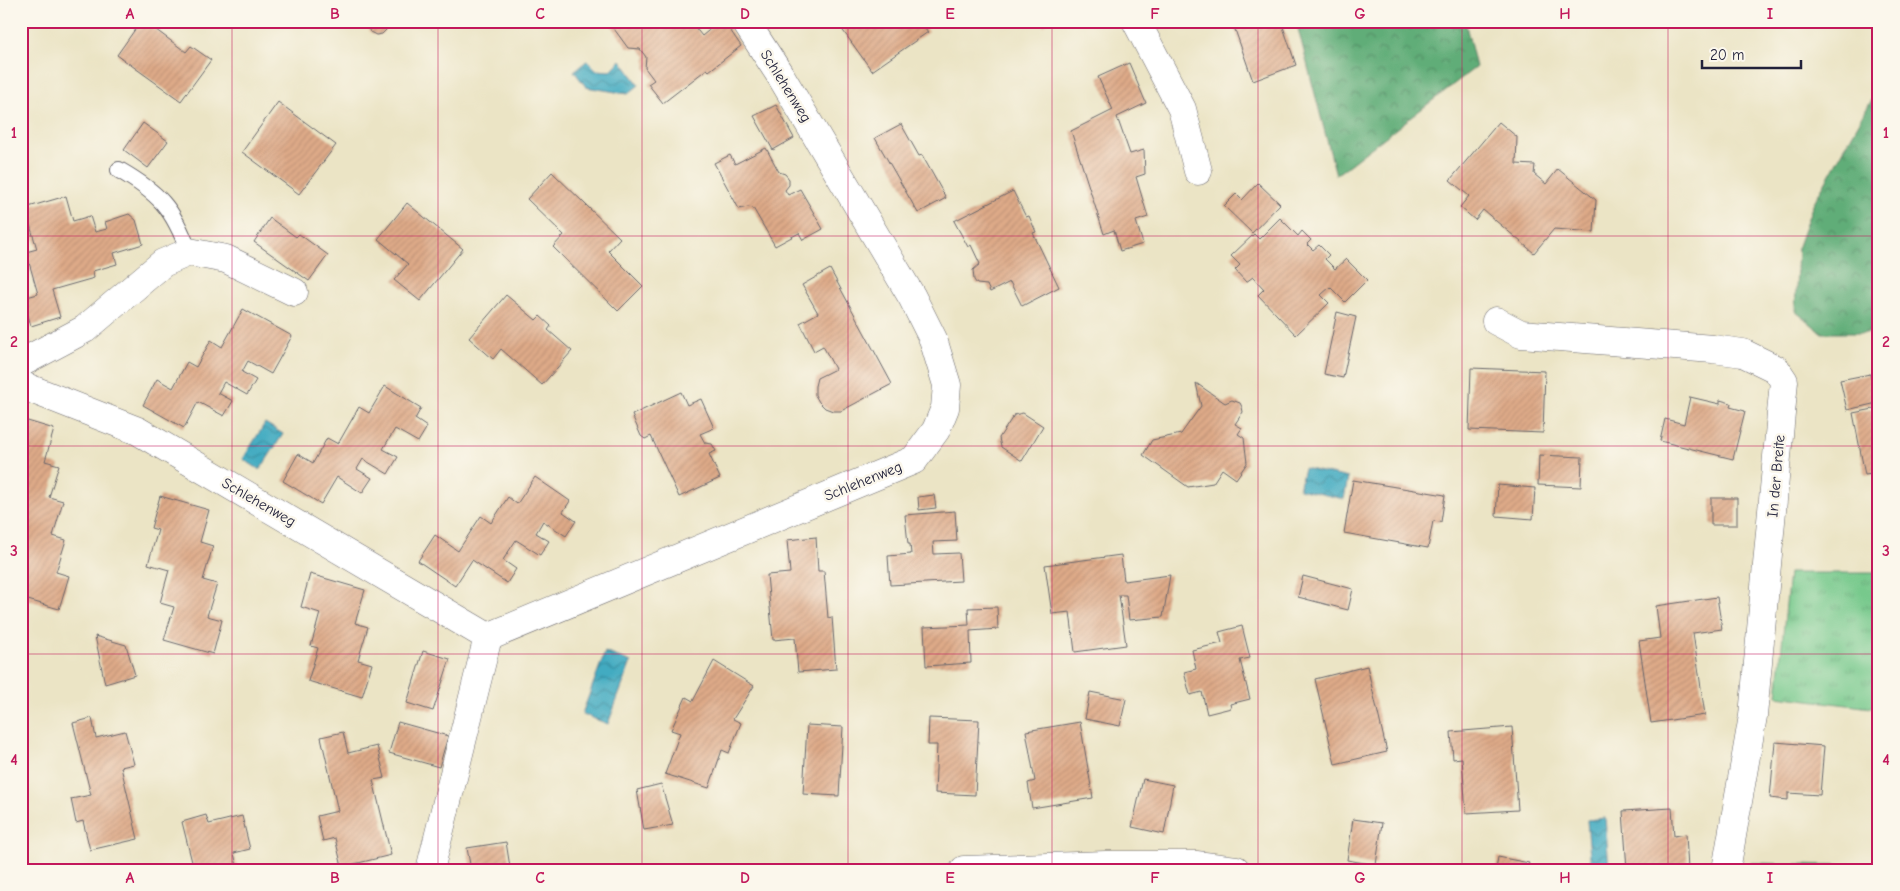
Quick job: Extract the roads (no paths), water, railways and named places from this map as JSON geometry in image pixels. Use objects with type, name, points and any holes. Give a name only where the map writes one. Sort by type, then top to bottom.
[{"type":"street","name":"Schlehenweg","points":[[21,385],[138,431],[488,637],[914,460],[936,430],[945,408],[947,385],[933,339],[912,297],[782,78],[745,21]]},
{"type":"street","points":[[1136,21],[1182,109],[1198,171]]},
{"type":"street","points":[[21,363],[85,329],[162,263],[189,252],[226,259],[294,292]]},
{"type":"street","name":"In der Breite","points":[[1496,321],[1521,334],[1714,349],[1743,354],[1776,369],[1784,381],[1754,716],[1726,870]]},
{"type":"street","points":[[430,870],[488,637]]},
{"type":"street","points":[[964,870],[1106,865],[1236,870]]},
{"type":"lane","points":[[119,170],[145,186],[166,206],[183,236],[189,252]]},
{"type":"water","points":[[588,60],[596,70],[610,71],[621,60],[639,85],[628,94],[586,87],[574,71]]},
{"type":"water","points":[[265,423],[283,434],[260,470],[243,459]]},
{"type":"water","points":[[1304,468],[1348,478],[1344,499],[1299,489]]},
{"type":"water","points":[[605,652],[631,662],[608,724],[582,714]]},
{"type":"water","points":[[1605,818],[1609,867],[1591,869],[1587,820]]}]
